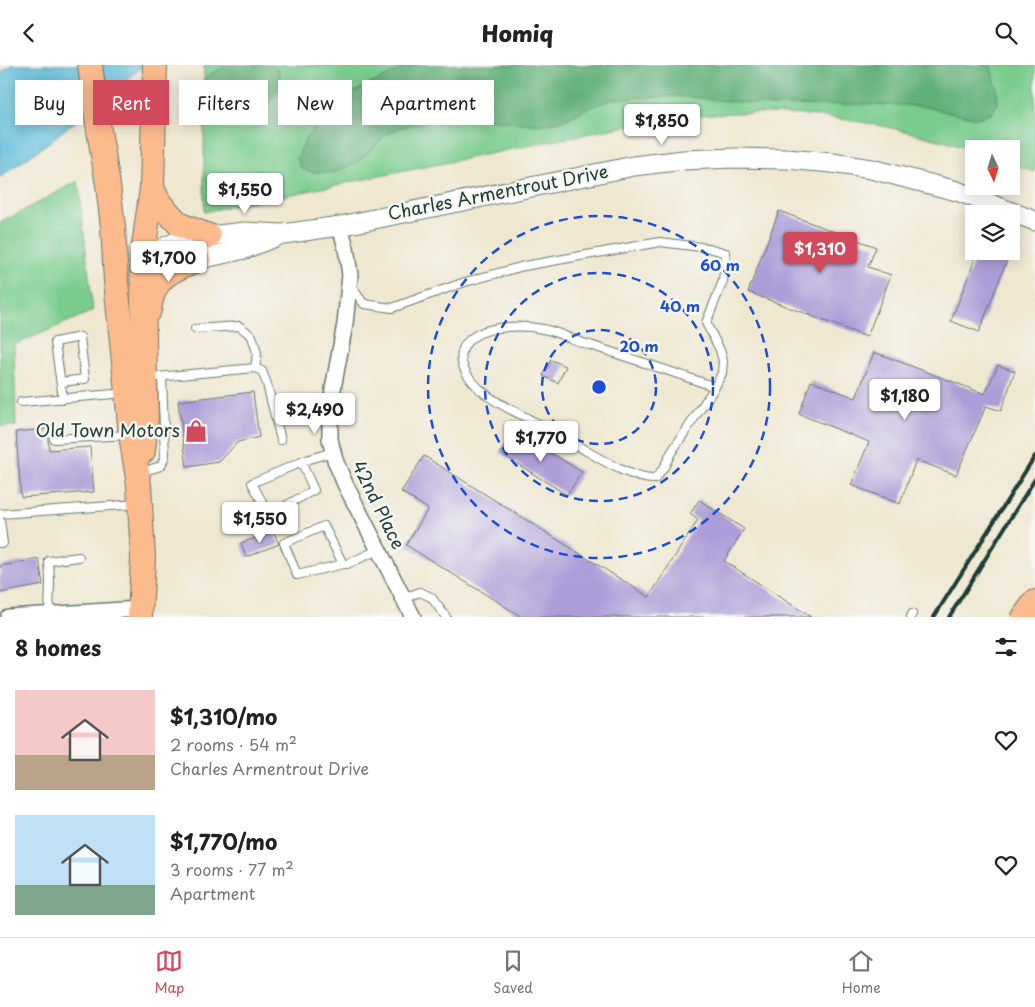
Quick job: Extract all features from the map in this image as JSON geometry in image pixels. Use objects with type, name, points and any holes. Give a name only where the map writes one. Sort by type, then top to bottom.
[{"type":"main road","points":[[90,65],[113,227],[116,281],[131,435],[140,487]]},
{"type":"main road","points":[[140,613],[143,558],[140,487],[146,418],[154,377],[145,339],[142,260],[152,189],[155,65]]},
{"type":"main road","points":[[152,189],[160,204],[180,225],[209,236]]},
{"type":"main road","points":[[113,227],[119,243],[128,252],[142,260]]},
{"type":"main road","points":[[120,322],[124,287],[132,269],[142,260]]},
{"type":"main road","points":[[145,339],[151,298],[162,278],[177,267],[198,260]]},
{"type":"main road","points":[[1024,617],[1035,602]]},
{"type":"street","name":"Charles Armentrout Drive","points":[[142,260],[176,242],[209,236],[245,232],[283,234],[340,225],[634,166],[684,160],[735,157],[787,159],[872,169],[957,191],[1035,221]]},
{"type":"street","name":"42nd Place","points":[[340,225],[350,275],[345,324],[333,389],[330,439],[335,459],[345,484],[413,617]]},
{"type":"street","name":"Charles Armentrout Drive","points":[[142,260],[166,267],[245,249],[283,234]]},
{"type":"street","points":[[8,617],[49,614],[140,613]]},
{"type":"lane","points":[[349,284],[364,304],[392,308],[465,282],[524,266],[660,242],[709,248],[726,253],[723,281],[706,323],[720,350],[723,361],[722,373],[715,387],[655,479],[646,479],[619,469],[505,406],[482,391],[466,374],[461,353],[466,342],[490,329],[525,327],[544,329],[715,387]]},
{"type":"lane","points":[[195,329],[239,326],[252,336],[257,353],[255,368]]},
{"type":"lane","points":[[61,382],[85,379],[80,337],[55,342],[63,399]]},
{"type":"lane","points":[[154,377],[255,368],[262,371],[281,440]]},
{"type":"lane","points":[[21,402],[127,393]]},
{"type":"lane","points":[[54,439],[131,435]]},
{"type":"lane","points":[[301,462],[314,490],[269,515],[252,483],[301,462],[334,452]]},
{"type":"lane","points":[[0,514],[140,487]]},
{"type":"lane","points":[[0,521],[3,543],[0,543]]},
{"type":"lane","points":[[343,565],[324,526],[284,543],[297,575],[343,565],[378,550]]},
{"type":"lane","points":[[49,614],[49,561],[79,557]]},
{"type":"lane","points":[[403,598],[420,592],[425,594],[431,597],[446,617]]},
{"type":"green space","points":[[204,65],[1035,65],[1035,172],[1020,167],[1020,140],[965,140],[965,148],[893,128],[829,117],[771,113],[733,113],[660,119],[204,212],[204,125],[268,125],[268,80],[204,80]]},
{"type":"green space","points":[[229,65],[273,65],[279,71],[280,80],[278,80],[275,95],[268,99],[268,80],[204,80],[212,73]]},
{"type":"green space","points":[[409,65],[990,65],[997,88],[998,104],[991,114],[977,118],[920,106],[866,104],[775,106],[679,96],[613,99],[588,108],[565,120],[540,125],[494,120],[494,80],[378,80]]},
{"type":"green space","points":[[362,88],[362,125],[411,125],[387,134],[358,162],[334,173],[312,172],[302,169],[297,159],[306,138],[317,125],[352,125],[352,93]]},
{"type":"green space","points":[[78,181],[93,311],[14,345],[16,426],[0,426],[0,223]]},
{"type":"water","points":[[11,65],[144,65],[126,80],[93,80],[93,108],[83,116],[83,80],[15,80],[15,125],[70,125],[0,178],[0,74]]},
{"type":"building","points":[[779,211],[876,247],[868,267],[891,275],[867,337],[748,292]]},
{"type":"building","points":[[975,260],[1007,260],[979,332],[951,321]]},
{"type":"building","points":[[874,352],[985,394],[998,365],[1015,371],[1001,411],[986,406],[956,475],[916,460],[900,504],[851,485],[869,442],[799,414],[811,381],[856,398]]},
{"type":"building","points":[[551,360],[566,366],[558,383],[543,376]]},
{"type":"building","points":[[253,392],[259,437],[238,442],[219,462],[187,467],[178,401]]},
{"type":"building","points":[[47,429],[49,450],[90,447],[94,492],[21,497],[16,432]]},
{"type":"building","points":[[515,431],[582,472],[567,495],[500,453]]},
{"type":"building","points":[[424,456],[649,597],[698,520],[690,514],[699,500],[744,529],[724,561],[811,617],[522,617],[406,545],[428,509],[401,492]]},
{"type":"building","points":[[273,531],[279,544],[246,557],[241,543]]},
{"type":"building","points":[[39,559],[43,585],[0,593],[0,566]]},
{"type":"railway","points":[[934,617],[1035,456]]},
{"type":"railway","points":[[949,617],[1035,479]]},
{"type":"place","name":"Old Town Motors","points":[[196,431]]}]
